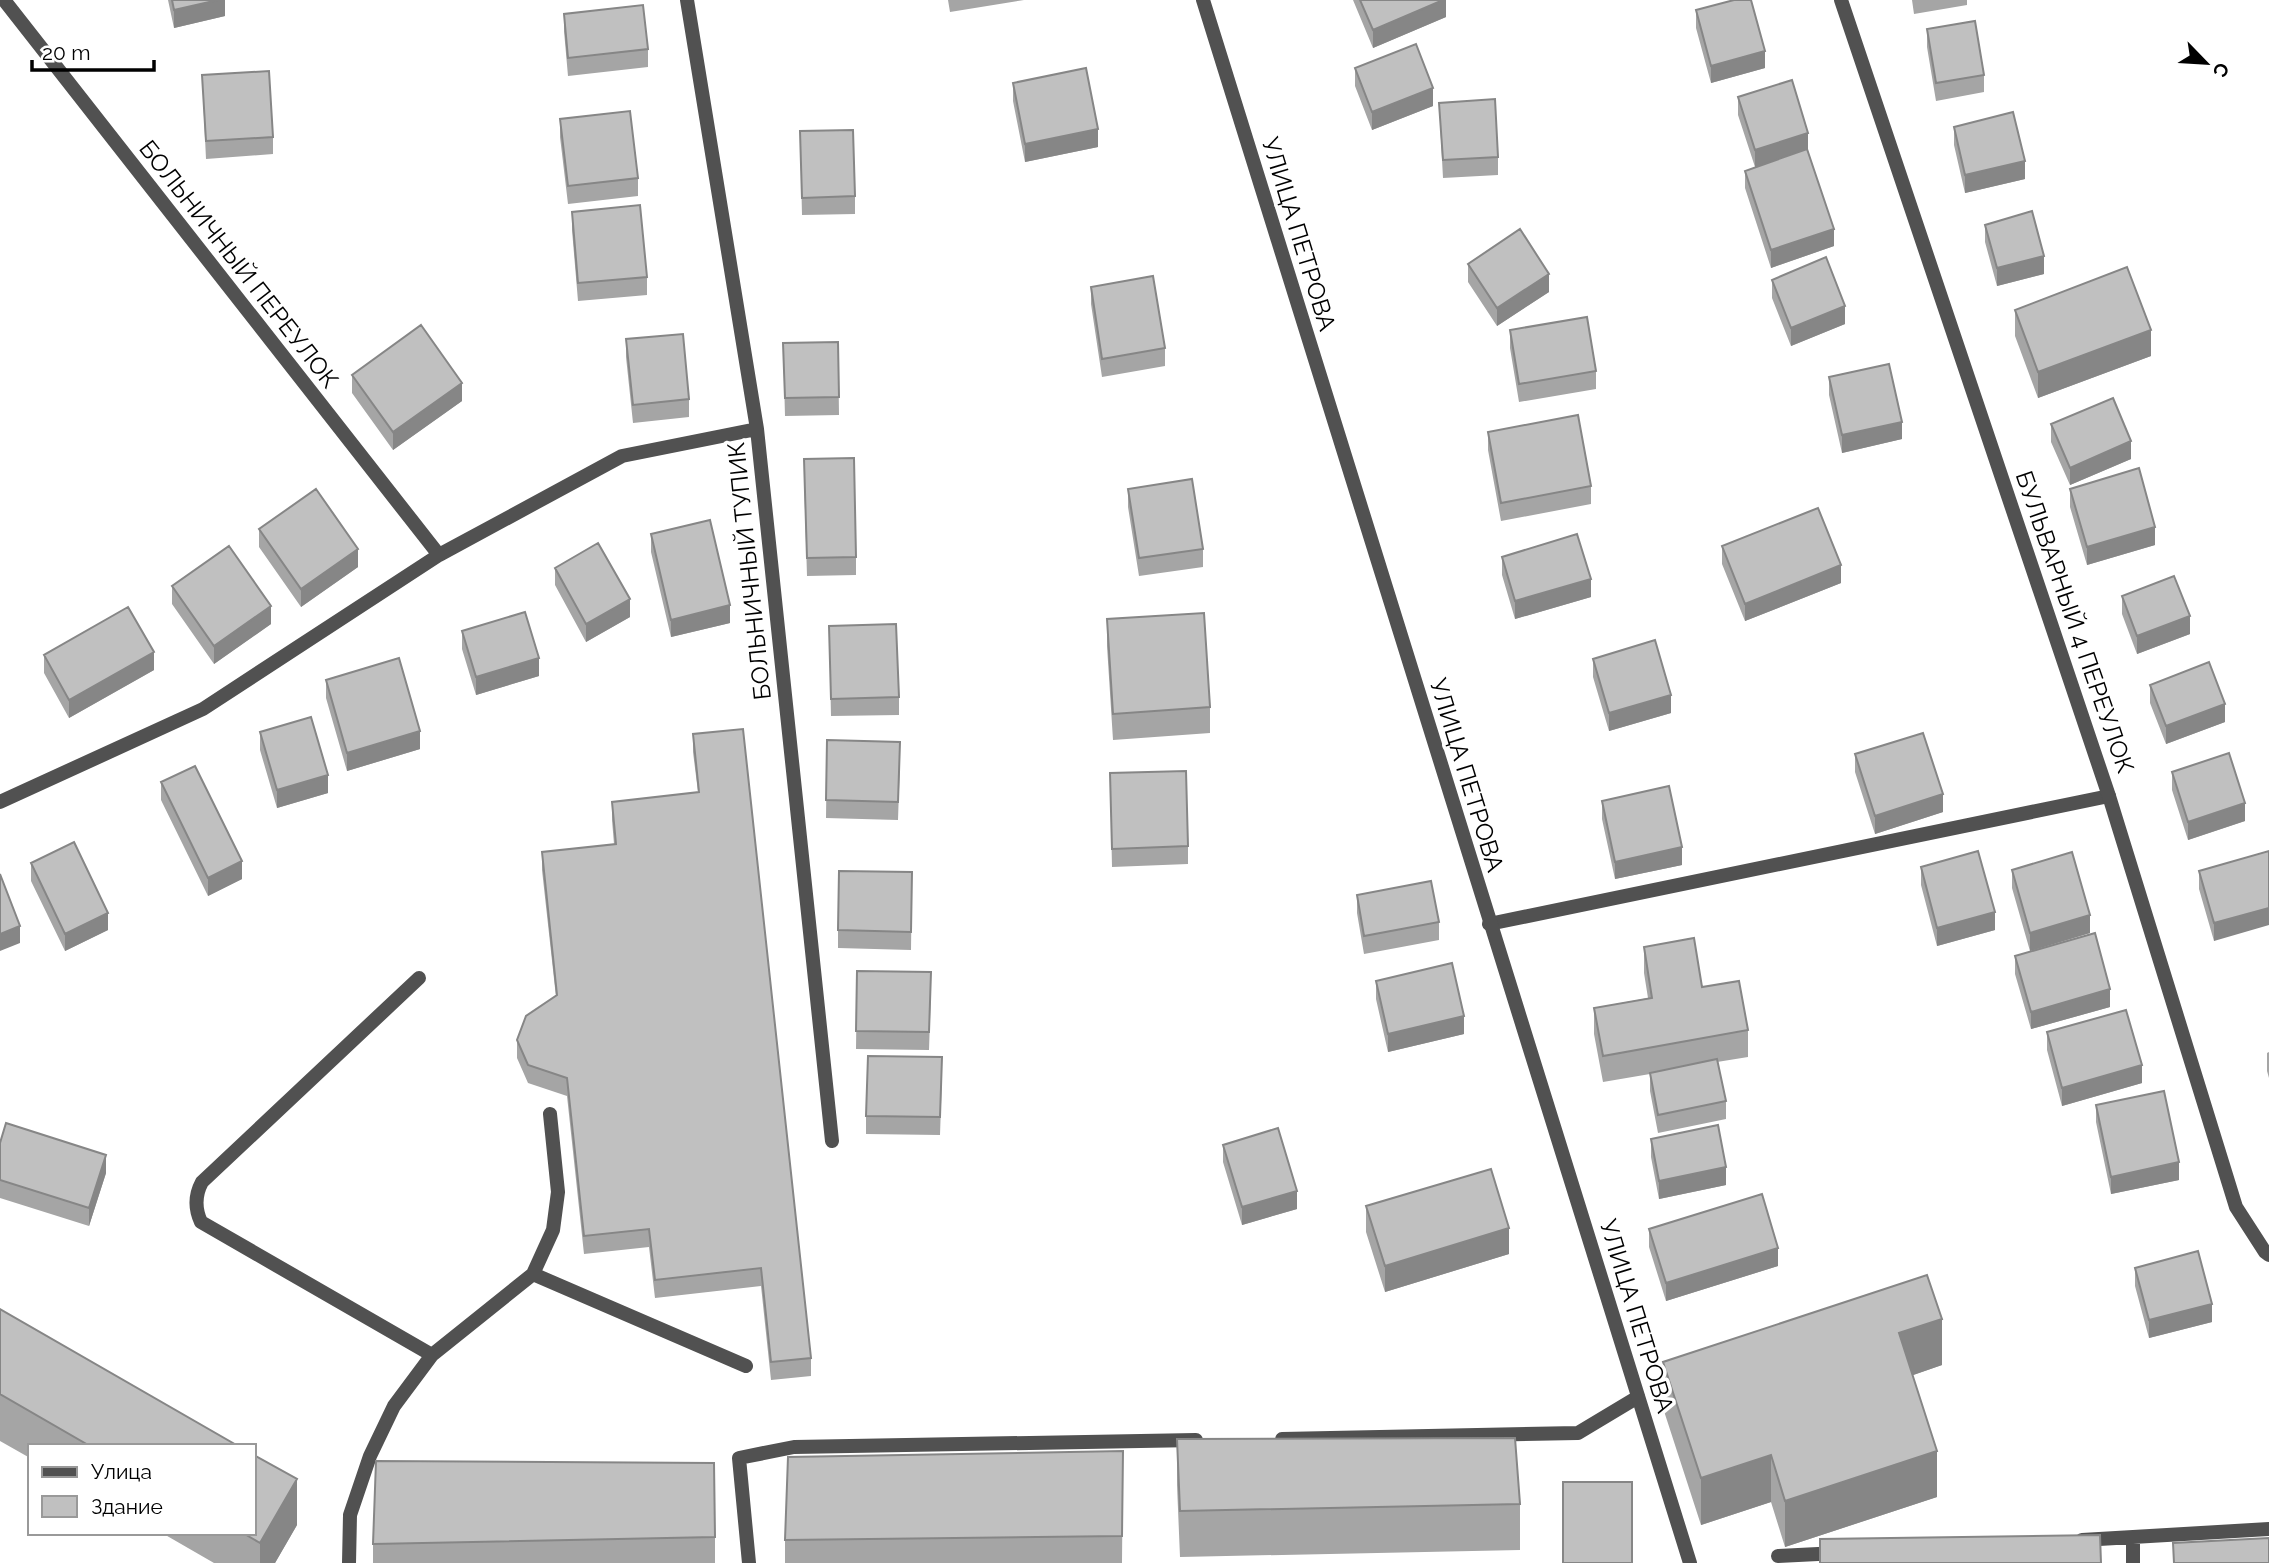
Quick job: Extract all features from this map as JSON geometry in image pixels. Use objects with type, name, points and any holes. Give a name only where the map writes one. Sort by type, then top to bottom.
[{"type":"street","name":"БОЛЬНИЧНЫЙ ПЕРЕУЛОК","points":[[4,0],[439,555]]},
{"type":"street","name":"БОЛЬНИЧНЫЙ ТУПИК","points":[[687,0],[757,429],[832,1140]]},
{"type":"street","name":"УЛИЦА ПЕТРОВА","points":[[1203,0],[1690,1563]]},
{"type":"street","name":"БУЛЬВАРНЫЙ 4 ПЕРЕУЛОК","points":[[1842,0],[2109,796],[2236,1207],[2269,1255]]},
{"type":"street","points":[[0,802],[202,709],[439,555],[622,456],[757,429]]},
{"type":"street","points":[[1489,924],[2109,796]]},
{"type":"street","points":[[419,978],[202,1182],[196,1201],[201,1222],[432,1355]]},
{"type":"street","points":[[349,1563],[349,1515],[370,1456],[394,1406],[432,1355],[533,1274],[553,1230],[558,1192],[550,1114]]},
{"type":"street","points":[[533,1274],[746,1366]]},
{"type":"street","points":[[1270,1439],[1578,1433],[1638,1397]]},
{"type":"street","points":[[749,1563],[739,1458],[794,1447],[1214,1440]]},
{"type":"street","points":[[2064,1541],[2269,1530]]},
{"type":"street","points":[[2133,1537],[2133,1563]]},
{"type":"street","points":[[1777,1556],[1846,1552]]},
{"type":"building","points":[[172,0],[218,0],[174,10]]},
{"type":"building","points":[[1360,0],[1443,0],[1373,30]]},
{"type":"building","points":[[1734,0],[1751,0],[1765,51],[1711,66],[1696,10]]},
{"type":"building","points":[[643,5],[648,49],[568,58],[564,14]]},
{"type":"building","points":[[1975,21],[1984,75],[1936,83],[1927,29]]},
{"type":"building","points":[[1416,44],[1433,88],[1372,112],[1355,68]]},
{"type":"building","points":[[1086,68],[1098,129],[1025,144],[1013,83]]},
{"type":"building","points":[[269,71],[273,137],[206,141],[202,75]]},
{"type":"building","points":[[1792,80],[1808,133],[1755,150],[1738,97]]},
{"type":"building","points":[[1495,99],[1498,157],[1443,160],[1439,103]]},
{"type":"building","points":[[630,111],[638,178],[568,186],[560,119]]},
{"type":"building","points":[[2013,112],[2025,161],[1965,175],[1954,127]]},
{"type":"building","points":[[853,130],[855,196],[802,198],[800,131]]},
{"type":"building","points":[[1807,149],[1834,229],[1771,250],[1745,171]]},
{"type":"building","points":[[640,205],[647,277],[578,283],[572,212]]},
{"type":"building","points":[[2032,211],[2044,256],[1997,268],[1985,225]]},
{"type":"building","points":[[1520,229],[1549,274],[1497,308],[1468,264]]},
{"type":"building","points":[[1826,257],[1845,306],[1791,328],[1772,280]]},
{"type":"building","points":[[2127,267],[2151,330],[2038,372],[2015,310]]},
{"type":"building","points":[[1153,276],[1165,348],[1102,359],[1091,287]]},
{"type":"building","points":[[1587,317],[1596,371],[1519,384],[1510,330]]},
{"type":"building","points":[[421,325],[462,383],[393,432],[352,375]]},
{"type":"building","points":[[683,334],[689,399],[633,405],[626,339]]},
{"type":"building","points":[[838,342],[839,397],[785,398],[783,343]]},
{"type":"building","points":[[1889,364],[1902,422],[1842,435],[1829,377]]},
{"type":"building","points":[[2113,398],[2131,441],[2070,468],[2051,424]]},
{"type":"building","points":[[1578,415],[1591,486],[1501,503],[1488,432]]},
{"type":"building","points":[[854,458],[856,557],[807,558],[804,459]]},
{"type":"building","points":[[2139,468],[2155,527],[2087,547],[2070,489]]},
{"type":"building","points":[[1192,479],[1203,549],[1139,558],[1128,489]]},
{"type":"building","points":[[316,489],[358,549],[301,589],[259,529]]},
{"type":"building","points":[[1818,508],[1841,565],[1745,604],[1722,546]]},
{"type":"building","points":[[710,520],[730,605],[671,620],[651,534]]},
{"type":"building","points":[[1577,534],[1591,579],[1515,601],[1502,557]]},
{"type":"building","points":[[598,543],[630,599],[586,624],[555,568]]},
{"type":"building","points":[[229,546],[271,606],[214,646],[172,586]]},
{"type":"building","points":[[2174,576],[2190,616],[2137,636],[2122,596]]},
{"type":"building","points":[[128,607],[154,652],[69,700],[44,655]]},
{"type":"building","points":[[525,612],[539,658],[476,677],[462,631]]},
{"type":"building","points":[[1204,613],[1210,707],[1113,714],[1107,619]]},
{"type":"building","points":[[896,624],[899,697],[831,699],[829,626]]},
{"type":"building","points":[[1655,640],[1671,695],[1609,713],[1593,659]]},
{"type":"building","points":[[399,658],[420,731],[347,753],[326,680]]},
{"type":"building","points":[[2209,662],[2225,704],[2166,726],[2150,685]]},
{"type":"building","points":[[311,717],[328,775],[277,790],[260,732]]},
{"type":"building","points":[[743,729],[811,1358],[771,1362],[761,1268],[655,1280],[649,1229],[584,1236],[567,1078],[528,1065],[517,1040],[526,1016],[557,995],[542,852],[616,844],[612,802],[699,792],[693,734]]},
{"type":"building","points":[[1923,733],[1943,794],[1875,816],[1855,754]]},
{"type":"building","points":[[827,740],[900,742],[898,802],[826,800]]},
{"type":"building","points":[[2229,753],[2245,803],[2188,822],[2172,772]]},
{"type":"building","points":[[195,766],[242,861],[208,878],[161,782]]},
{"type":"building","points":[[1186,771],[1188,846],[1112,849],[1110,773]]},
{"type":"building","points":[[1669,786],[1682,847],[1615,862],[1602,801]]},
{"type":"building","points":[[74,842],[108,913],[65,934],[31,863]]},
{"type":"building","points":[[1978,851],[1995,912],[1937,928],[1921,867]]},
{"type":"building","points":[[2269,851],[2269,908],[2214,923],[2199,871]]},
{"type":"building","points":[[2072,852],[2090,915],[2030,933],[2012,870]]},
{"type":"building","points":[[839,871],[912,872],[911,932],[838,930]]},
{"type":"building","points":[[0,874],[20,926],[0,934]]},
{"type":"building","points":[[1431,881],[1439,922],[1364,936],[1357,895]]},
{"type":"building","points":[[2095,933],[2110,989],[2031,1012],[2015,956]]},
{"type":"building","points":[[1694,938],[1702,987],[1739,981],[1748,1030],[1603,1056],[1594,1008],[1652,998],[1644,947]]},
{"type":"building","points":[[1452,963],[1464,1016],[1388,1034],[1376,981]]},
{"type":"building","points":[[857,971],[931,972],[929,1032],[856,1031]]},
{"type":"building","points":[[2126,1010],[2142,1065],[2062,1088],[2047,1032]]},
{"type":"building","points":[[868,1056],[942,1057],[940,1117],[866,1116]]},
{"type":"building","points":[[1717,1059],[1726,1101],[1658,1115],[1650,1073]]},
{"type":"building","points":[[2164,1091],[2179,1162],[2111,1177],[2096,1105]]},
{"type":"building","points":[[6,1123],[106,1155],[89,1208],[0,1180],[0,1143]]},
{"type":"building","points":[[1718,1125],[1726,1167],[1659,1181],[1651,1139]]},
{"type":"building","points":[[1278,1128],[1297,1191],[1242,1207],[1223,1145]]},
{"type":"building","points":[[1491,1169],[1509,1228],[1385,1266],[1366,1206]]},
{"type":"building","points":[[1762,1194],[1778,1248],[1666,1283],[1649,1229]]},
{"type":"building","points":[[2198,1251],[2212,1304],[2149,1320],[2135,1268]]},
{"type":"building","points":[[1927,1275],[1942,1319],[1899,1333],[1937,1451],[1785,1501],[1771,1455],[1701,1478],[1663,1362]]},
{"type":"building","points":[[0,1309],[235,1444],[87,1444],[0,1394]]},
{"type":"building","points":[[1515,1438],[1520,1504],[1180,1511],[1177,1439]]},
{"type":"building","points":[[1123,1451],[1122,1536],[785,1540],[788,1457]]},
{"type":"building","points":[[256,1456],[297,1479],[260,1543],[246,1535],[256,1535]]},
{"type":"building","points":[[376,1461],[714,1463],[715,1537],[373,1544]]},
{"type":"building","points":[[1563,1482],[1632,1482],[1632,1563],[1563,1563]]},
{"type":"building","points":[[2100,1535],[2101,1563],[1820,1563],[1820,1539]]},
{"type":"building","points":[[2269,1538],[2269,1563],[2174,1563],[2173,1543]]}]
